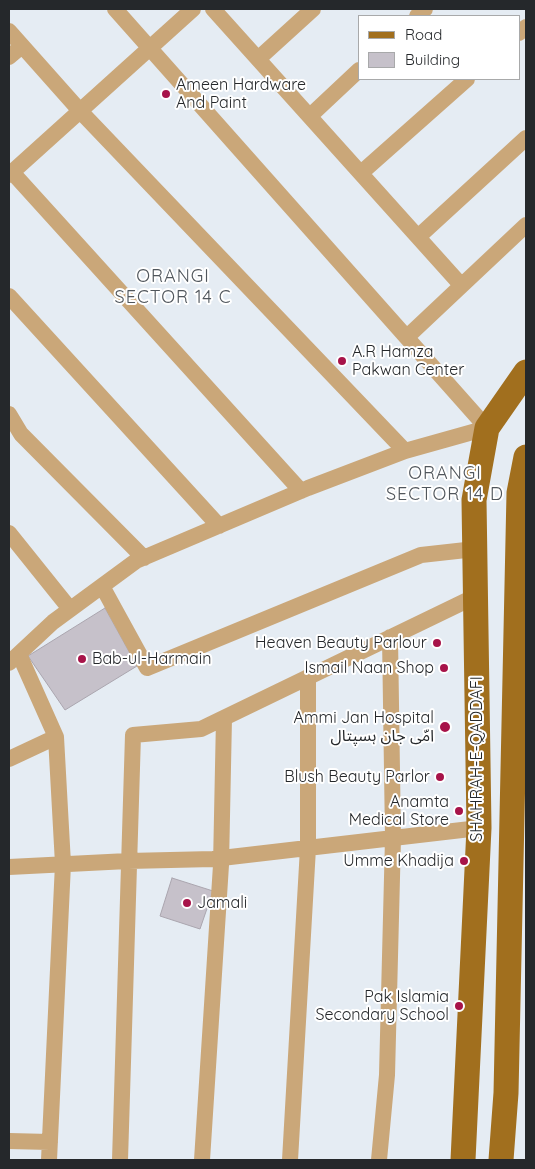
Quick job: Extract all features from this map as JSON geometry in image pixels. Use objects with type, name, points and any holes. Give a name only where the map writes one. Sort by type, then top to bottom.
[{"type":"main road","name":"SHAHRAH-E-QADDAFI","points":[[463,1160],[479,828],[474,500],[488,428],[526,372]]},
{"type":"main road","points":[[501,1160],[519,900],[521,686],[519,493],[526,457]]},
{"type":"street","points":[[49,1160],[63,864],[56,737],[14,658],[53,622],[136,561],[301,491],[405,451],[488,428],[151,47],[115,9]]},
{"type":"street","points":[[193,9],[81,112],[10,173],[301,491]]},
{"type":"street","points":[[213,9],[461,285]]},
{"type":"street","points":[[258,59],[313,9]]},
{"type":"street","points":[[9,31],[81,112],[405,451]]},
{"type":"street","points":[[9,57],[22,46]]},
{"type":"street","points":[[310,116],[358,71]]},
{"type":"street","points":[[361,173],[466,80]]},
{"type":"street","points":[[418,237],[526,138]]},
{"type":"street","points":[[407,337],[526,225]]},
{"type":"street","points":[[9,296],[219,526]]},
{"type":"street","points":[[9,414],[22,434],[144,558]]},
{"type":"street","points":[[9,533],[70,609]]},
{"type":"street","points":[[102,586],[147,668],[421,555],[475,549]]},
{"type":"street","points":[[120,1160],[133,735],[201,729],[476,596]]},
{"type":"street","points":[[379,1160],[387,1075],[393,838],[390,637]]},
{"type":"street","points":[[290,1160],[308,848],[308,677]]},
{"type":"street","points":[[202,1160],[219,859],[224,718]]},
{"type":"street","points":[[9,759],[56,737]]},
{"type":"street","points":[[9,867],[219,859],[479,828]]},
{"type":"street","points":[[9,1141],[50,1142]]},
{"type":"building","name":"Bab-ul-Harmain","points":[[105,608],[137,666],[65,710],[28,656]]},
{"type":"building","name":"Jamali","points":[[172,878],[213,891],[200,929],[160,916]]},
{"type":"place","name":"Ameen Hardware And Paint","points":[[166,94]]},
{"type":"place","name":"A.R Hamza Pakwan Center","points":[[342,361]]},
{"type":"place","name":"Heaven Beauty Parlour","points":[[437,643]]},
{"type":"place","name":"Bab-ul-Harmain","points":[[82,659]]},
{"type":"place","name":"Ismail Naan Shop","points":[[444,668]]},
{"type":"place","name":"Ammi Jan Hospital امّی جان ہسپتال","points":[[445,727]]},
{"type":"place","name":"Blush Beauty Parlor","points":[[440,777]]},
{"type":"place","name":"Anamta Medical Store","points":[[459,811]]},
{"type":"place","name":"Umme Khadija","points":[[464,861]]},
{"type":"place","name":"Jamali","points":[[187,903]]},
{"type":"place","name":"Pak Islamia Secondary School","points":[[459,1006]]},
{"type":"district","name":"ORANGI SECTOR 14 C","points":[[173,287]]},
{"type":"district","name":"ORANGI SECTOR 14 D","points":[[445,484]]}]
